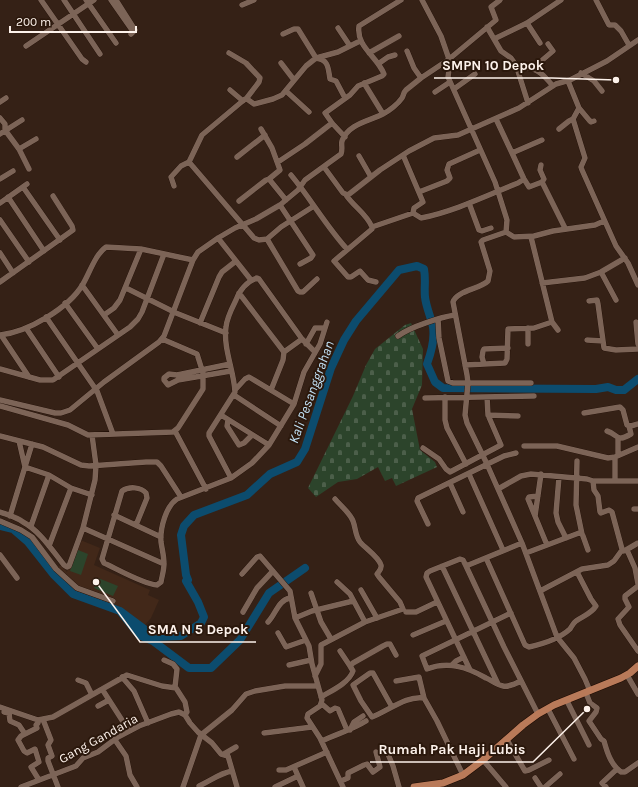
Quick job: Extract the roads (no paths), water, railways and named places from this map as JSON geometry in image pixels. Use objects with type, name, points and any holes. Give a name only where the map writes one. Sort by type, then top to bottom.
[{"type":"main road","points":[[414,787],[443,782],[463,775],[538,714],[627,675],[637,669]]},
{"type":"street","points":[[41,0],[82,59],[86,62]]},
{"type":"street","points":[[64,0],[100,54]]},
{"type":"street","points":[[111,0],[132,30],[131,34],[135,30],[116,0]]},
{"type":"street","points":[[242,5],[254,0]]},
{"type":"street","points":[[345,137],[325,113],[358,86],[383,75],[384,73],[360,41],[358,31],[360,24],[401,0]]},
{"type":"street","points":[[422,0],[441,36],[450,66],[447,74],[498,191],[507,220],[506,232]]},
{"type":"street","points":[[0,400],[55,413],[62,413],[70,410],[162,339],[193,260],[198,252],[218,238],[280,205],[298,190],[305,180],[341,154],[342,143],[349,131],[359,123],[383,114],[399,101],[404,92],[421,78],[448,60],[496,20],[491,7],[500,0]]},
{"type":"street","points":[[494,39],[527,23],[562,0]]},
{"type":"street","points":[[596,0],[609,25],[615,25],[618,27],[629,46]]},
{"type":"street","points":[[26,46],[74,14],[90,1],[116,43]]},
{"type":"street","points":[[527,23],[540,43]]},
{"type":"street","points":[[487,27],[501,51],[511,58],[516,65],[528,103]]},
{"type":"street","points":[[338,28],[350,46]]},
{"type":"street","points":[[283,34],[294,29],[298,29],[316,58],[322,59],[327,64],[330,80],[336,82],[345,98]]},
{"type":"street","points":[[369,53],[399,36]]},
{"type":"street","points":[[230,90],[252,104],[277,98],[286,91],[306,66],[316,58],[326,56],[360,41]]},
{"type":"street","points":[[346,195],[351,193],[403,155],[434,138],[455,136],[496,119],[528,103],[560,81],[568,81],[607,61],[638,41]]},
{"type":"street","points":[[548,44],[553,50],[552,52],[531,68],[544,76],[553,86]]},
{"type":"street","points":[[407,51],[414,68],[421,78]]},
{"type":"street","points":[[174,186],[171,178],[181,166],[189,162],[202,135],[244,100],[257,85],[260,78],[246,63],[229,53]]},
{"type":"street","points":[[378,64],[388,57],[394,56]]},
{"type":"street","points":[[281,63],[294,80]]},
{"type":"street","points":[[581,73],[594,81],[602,90]]},
{"type":"street","points":[[454,89],[475,74]]},
{"type":"street","points":[[568,81],[579,108],[591,122],[594,121]]},
{"type":"street","points":[[435,92],[450,82]]},
{"type":"street","points":[[364,83],[383,114]]},
{"type":"street","points":[[286,91],[308,112]]},
{"type":"street","points":[[0,102],[6,98]]},
{"type":"street","points":[[579,108],[574,119],[585,158],[581,167],[616,246],[636,275],[638,285]]},
{"type":"street","points":[[0,118],[5,124],[2,132]]},
{"type":"street","points":[[496,119],[529,187],[542,182]]},
{"type":"street","points":[[559,129],[574,119]]},
{"type":"street","points":[[2,132],[22,120]]},
{"type":"street","points":[[278,162],[305,144],[332,123]]},
{"type":"street","points":[[239,200],[280,171],[278,162],[261,129]]},
{"type":"street","points":[[2,132],[19,149],[29,169]]},
{"type":"street","points":[[237,157],[265,135]]},
{"type":"street","points":[[19,149],[36,139]]},
{"type":"street","points":[[512,153],[542,140]]},
{"type":"street","points":[[419,192],[447,181],[450,178],[447,170],[449,164],[480,150]]},
{"type":"street","points":[[403,155],[423,203],[414,208],[413,213]]},
{"type":"street","points":[[359,156],[371,177]]},
{"type":"street","points":[[189,162],[256,239],[267,239],[274,232],[314,206]]},
{"type":"street","points":[[541,164],[540,170],[544,179],[542,182],[565,228]]},
{"type":"street","points":[[324,167],[350,201],[362,211],[372,227]]},
{"type":"street","points":[[0,179],[13,171]]},
{"type":"street","points":[[291,174],[332,232],[347,249]]},
{"type":"street","points":[[269,179],[286,200]]},
{"type":"street","points":[[413,213],[420,218],[469,203],[518,183],[524,179]]},
{"type":"street","points":[[0,202],[25,185],[60,240]]},
{"type":"street","points":[[0,282],[70,233],[74,228],[53,196]]},
{"type":"street","points":[[8,197],[44,251]]},
{"type":"street","points":[[469,203],[479,230],[482,231],[491,228]]},
{"type":"street","points":[[280,205],[313,255],[311,258],[300,264]]},
{"type":"street","points":[[376,282],[368,280],[360,271],[349,278],[334,261],[363,237],[372,227],[413,213]]},
{"type":"street","points":[[0,220],[29,262]]},
{"type":"street","points":[[506,232],[514,237],[531,236],[565,228],[592,225],[604,221]]},
{"type":"street","points":[[506,232],[482,241],[481,244],[490,271],[490,278],[482,285],[454,298],[453,302],[465,365],[467,385],[466,420],[522,543],[557,637],[574,658],[585,679],[590,702],[597,708],[596,712],[589,721],[604,741],[610,758],[617,769],[621,772],[625,772],[638,763]]},
{"type":"street","points":[[531,236],[552,322],[558,330]]},
{"type":"street","points":[[218,238],[252,280]]},
{"type":"street","points":[[267,239],[299,292],[306,290],[317,279]]},
{"type":"street","points":[[29,377],[1,335],[26,328],[46,317],[66,303],[82,285],[100,253],[106,247],[141,249],[193,260]]},
{"type":"street","points":[[104,315],[117,305],[126,288],[141,249]]},
{"type":"street","points":[[0,253],[13,273]]},
{"type":"street","points":[[0,370],[45,381],[53,380],[59,377],[79,363],[136,322],[164,254]]},
{"type":"street","points":[[542,284],[580,279],[601,272],[625,258]]},
{"type":"street","points":[[200,323],[219,277],[222,272],[236,261]]},
{"type":"street","points":[[601,272],[616,300]]},
{"type":"street","points":[[281,426],[234,392],[226,333],[228,318],[239,293],[252,280],[257,278],[260,280],[304,341],[315,352]]},
{"type":"street","points":[[82,285],[118,335]]},
{"type":"street","points":[[126,288],[173,311],[226,333]]},
{"type":"street","points":[[239,293],[284,352]]},
{"type":"street","points":[[588,302],[597,300],[604,348],[607,350],[638,348]]},
{"type":"street","points":[[66,303],[98,349]]},
{"type":"street","points":[[398,336],[409,329],[455,315]]},
{"type":"street","points":[[46,317],[96,389],[113,434]]},
{"type":"street","points":[[435,320],[448,381],[467,385],[530,383]]},
{"type":"street","points":[[465,365],[506,362],[508,329],[539,327],[552,322]]},
{"type":"street","points":[[636,322],[638,344]]},
{"type":"street","points":[[136,525],[147,498],[146,493],[143,490],[131,488],[124,489],[101,556],[102,561],[127,574],[150,584],[157,585],[161,582],[164,564],[161,537],[170,506],[174,501],[181,497],[206,489],[231,478],[252,463],[269,445],[294,404],[304,372],[323,336],[326,325],[315,328],[304,341],[284,352],[271,390]]},
{"type":"street","points":[[26,328],[59,377]]},
{"type":"street","points":[[528,328],[528,344]]},
{"type":"street","points":[[0,406],[68,425],[85,434],[92,435],[175,431],[200,395],[203,386],[203,376],[197,354],[162,339]]},
{"type":"street","points":[[587,340],[603,341]]},
{"type":"street","points":[[484,364],[482,356],[484,349],[508,348]]},
{"type":"street","points":[[230,364],[202,369],[177,378],[203,376],[231,371]]},
{"type":"street","points":[[231,478],[209,437],[209,433],[234,392],[245,379],[250,377],[294,404]]},
{"type":"street","points":[[425,398],[466,395],[487,397],[534,396]]},
{"type":"street","points":[[445,397],[445,420],[447,428],[466,464]]},
{"type":"street","points":[[428,524],[417,499],[469,474],[501,446],[488,415],[487,397]]},
{"type":"street","points":[[584,412],[621,407],[631,434],[618,439]]},
{"type":"street","points":[[68,425],[67,417],[70,410]]},
{"type":"street","points":[[221,415],[269,445]]},
{"type":"street","points":[[488,415],[518,416]]},
{"type":"street","points":[[228,420],[227,426],[239,445],[244,443],[252,435]]},
{"type":"street","points":[[629,426],[638,424]]},
{"type":"street","points":[[175,431],[206,489]]},
{"type":"street","points":[[607,432],[613,433],[618,439],[615,481]]},
{"type":"street","points":[[0,512],[23,521],[31,526],[64,565],[68,567],[83,528],[95,480],[96,465],[92,435]]},
{"type":"street","points":[[0,436],[19,440],[54,451],[81,465],[157,462],[181,497]]},
{"type":"street","points":[[19,440],[25,466]]},
{"type":"street","points":[[10,516],[32,444]]},
{"type":"street","points":[[524,446],[557,446],[608,458],[617,456],[638,447]]},
{"type":"street","points":[[423,448],[439,458],[446,469],[450,472],[466,464],[516,453]]},
{"type":"street","points":[[577,461],[576,505],[582,534],[588,550]]},
{"type":"street","points":[[25,466],[49,475],[71,488],[92,495]]},
{"type":"street","points":[[469,474],[504,550]]},
{"type":"street","points":[[498,489],[525,475],[542,474],[592,481],[638,481]]},
{"type":"street","points":[[536,516],[542,474]]},
{"type":"street","points":[[31,526],[49,475]]},
{"type":"street","points":[[559,477],[556,513],[558,522],[566,538]]},
{"type":"street","points":[[592,481],[594,490],[598,496],[600,513],[609,510],[612,512],[624,550],[628,551],[633,564],[638,585],[625,596],[629,607],[618,619],[622,628],[638,651]]},
{"type":"street","points":[[450,483],[463,512]]},
{"type":"street","points":[[49,546],[71,488]]},
{"type":"street","points":[[538,496],[529,497],[528,500],[547,545]]},
{"type":"street","points":[[315,676],[321,664],[320,645],[330,639],[350,631],[364,622],[400,611],[404,608],[378,577],[381,565],[373,554],[360,542],[355,534],[352,518],[336,499]]},
{"type":"street","points":[[114,515],[161,537]]},
{"type":"street","points":[[0,521],[21,530],[32,537],[56,569],[77,588],[113,601]]},
{"type":"street","points":[[83,528],[164,564]]},
{"type":"street","points":[[526,553],[577,533],[582,534]]},
{"type":"street","points":[[466,566],[522,543]]},
{"type":"street","points":[[540,591],[582,569],[608,565],[624,550],[638,543]]},
{"type":"street","points":[[0,556],[17,578]]},
{"type":"street","points":[[242,574],[259,556],[290,591],[290,598],[296,618],[309,646],[322,704],[330,711],[335,708],[338,709],[348,730]]},
{"type":"street","points":[[486,558],[525,644],[530,647],[557,637],[570,629],[576,621],[591,612],[596,606],[577,572]]},
{"type":"street","points":[[470,670],[427,582],[426,575],[430,571],[460,559],[463,560],[492,623],[538,714]]},
{"type":"street","points":[[442,566],[498,684]]},
{"type":"street","points":[[243,612],[257,588],[273,571]]},
{"type":"street","points":[[337,582],[346,590],[364,622]]},
{"type":"street","points":[[361,590],[376,618]]},
{"type":"street","points":[[311,593],[323,627],[330,639]]},
{"type":"street","points":[[268,622],[274,616],[281,602],[290,598]]},
{"type":"street","points":[[296,618],[317,610],[353,601]]},
{"type":"street","points":[[406,612],[416,612],[437,602]]},
{"type":"street","points":[[511,613],[422,656],[427,669],[452,665],[470,670],[498,684],[506,686],[521,682]]},
{"type":"street","points":[[413,635],[446,621]]},
{"type":"street","points":[[278,633],[286,646],[306,640]]},
{"type":"street","points":[[350,666],[356,661],[387,644],[390,644],[393,647],[396,656]]},
{"type":"street","points":[[321,697],[338,687],[351,676],[353,671],[340,651]]},
{"type":"street","points":[[452,665],[464,657]]},
{"type":"street","points":[[164,660],[173,664],[176,668],[177,689],[186,706],[187,712],[185,715],[188,721],[201,735],[212,742],[221,754],[226,755],[229,759],[237,787]]},
{"type":"street","points":[[289,665],[311,660]]},
{"type":"street","points":[[392,707],[372,672],[353,685],[361,701],[372,717],[384,713],[392,707],[409,700],[421,697],[424,698]]},
{"type":"street","points":[[39,780],[31,766],[39,762],[35,749],[27,753],[24,751],[18,740],[21,736],[37,728],[36,725],[40,722],[60,715],[126,675],[177,689]]},
{"type":"street","points":[[627,675],[638,694]]},
{"type":"street","points":[[122,677],[134,691],[148,722]]},
{"type":"street","points":[[396,681],[419,677],[424,698],[437,721],[463,775]]},
{"type":"street","points":[[78,680],[87,684],[92,695]]},
{"type":"street","points":[[183,787],[201,735],[234,708],[244,696],[251,691],[285,686],[317,686]]},
{"type":"street","points":[[102,689],[129,731]]},
{"type":"street","points":[[98,706],[109,700]]},
{"type":"street","points":[[567,701],[589,745]]},
{"type":"street","points":[[322,704],[306,716],[322,741],[343,787]]},
{"type":"street","points":[[0,709],[40,722],[51,740],[48,745],[52,756],[47,759],[58,787]]},
{"type":"street","points":[[0,709],[9,713],[10,721],[19,726],[25,734]]},
{"type":"street","points":[[548,709],[574,759]]},
{"type":"street","name":"Gang Gandaria","points":[[21,787],[76,766],[84,758],[98,752],[129,731],[148,722],[174,713],[182,713],[185,715]]},
{"type":"street","points":[[322,741],[348,730],[365,719]]},
{"type":"street","points":[[264,733],[312,727]]},
{"type":"street","points":[[115,740],[126,756],[130,775],[137,787]]},
{"type":"street","points":[[507,740],[525,771],[549,760]]},
{"type":"street","points":[[224,754],[236,747]]},
{"type":"street","points":[[385,747],[393,766],[399,787]]},
{"type":"street","points":[[279,770],[284,771],[327,752]]},
{"type":"street","points":[[341,781],[348,778],[348,772],[366,764],[373,772],[378,768],[380,766],[376,752]]},
{"type":"street","points":[[483,760],[506,787]]},
{"type":"street","points":[[294,767],[303,787]]},
{"type":"street","points":[[603,783],[617,769]]},
{"type":"street","points":[[199,786],[222,773],[232,771]]},
{"type":"street","points":[[545,787],[560,774]]},
{"type":"street","points":[[275,787],[298,776]]},
{"type":"street","points":[[535,778],[541,787]]},
{"type":"waterway","name":"Kali Pesanggrahan","points":[[120,611],[155,637],[181,636],[201,623],[204,617],[198,602],[186,581],[188,580],[186,575],[181,535],[184,526],[194,515],[247,495],[270,474],[297,462],[305,449],[331,368],[344,340],[356,321],[399,270],[417,266],[424,269],[426,301],[433,332],[432,346],[427,364],[435,382],[443,388],[596,389],[608,387],[616,390],[624,390],[638,379]]},
{"type":"waterway","points":[[0,526],[13,529],[28,542],[54,575],[73,594],[120,611],[139,635],[153,641],[189,668],[211,668],[240,640],[269,593],[305,568]]},
{"type":"place","name":"SMPN 10 Depok","points":[[616,80]]},
{"type":"place","name":"SMA N 5 Depok","points":[[96,582]]},
{"type":"place","name":"Rumah Pak Haji Lubis","points":[[587,709]]}]
